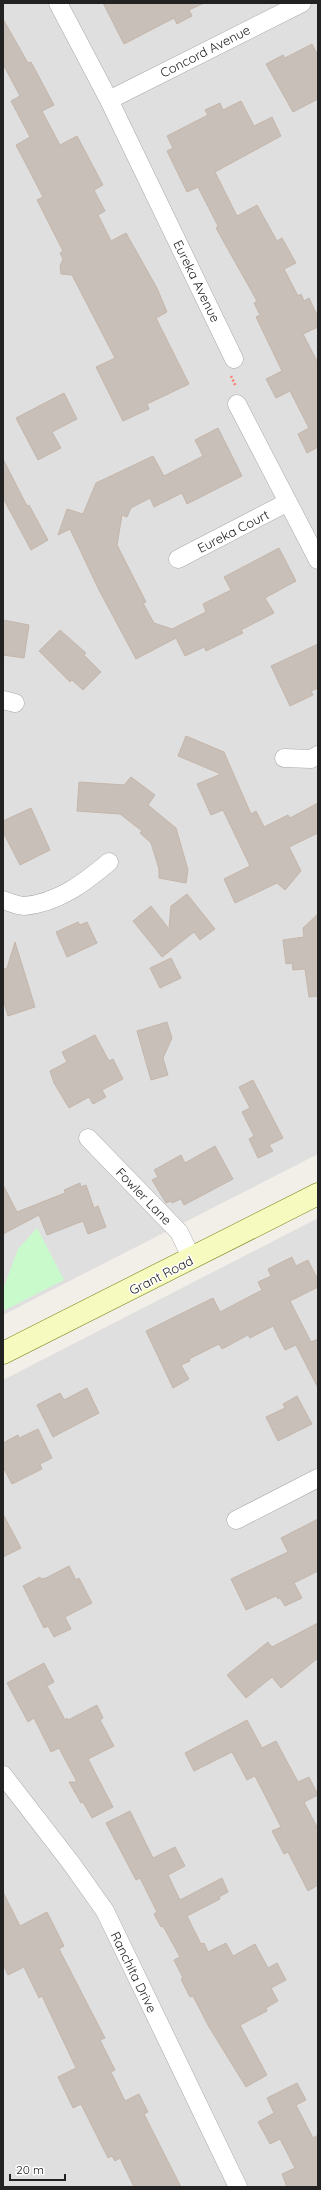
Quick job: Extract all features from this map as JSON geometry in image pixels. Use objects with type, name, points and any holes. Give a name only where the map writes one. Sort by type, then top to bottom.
[{"type":"main road","name":"Grant Road","points":[[3,1353],[192,1259],[318,1194]]},
{"type":"street","name":"Eureka Avenue","points":[[58,3],[109,100],[234,359]]},
{"type":"street","name":"Concord Avenue","points":[[109,100],[302,3]]},
{"type":"street","points":[[237,404],[318,560]]},
{"type":"street","name":"Eureka Court","points":[[178,559],[288,502]]},
{"type":"street","points":[[284,758],[310,759],[318,755]]},
{"type":"street","points":[[3,900],[23,906],[54,899],[83,884],[109,862]]},
{"type":"street","name":"Fowler Lane","points":[[88,1138],[179,1232],[192,1259]]},
{"type":"street","points":[[236,1520],[318,1478]]},
{"type":"street","name":"Ranchita Drive","points":[[3,1775],[71,1863],[105,1911],[238,2187]]},
{"type":"path","points":[[234,359],[228,371],[238,391],[237,404]]},
{"type":"shaded area","points":[[3,3],[318,3],[318,1154],[3,1315]]},
{"type":"shaded area","points":[[318,1218],[318,2187],[3,2187],[3,1380]]},
{"type":"green space","points":[[37,1228],[64,1280],[3,1311],[3,1289],[18,1249]]},
{"type":"building","points":[[103,3],[204,3],[189,10],[192,16],[177,24],[174,18],[124,44]]},
{"type":"building","points":[[3,19],[28,63],[31,62],[54,105],[42,111],[60,145],[77,136],[103,185],[94,190],[105,211],[98,215],[111,241],[126,233],[157,288],[167,312],[156,318],[189,384],[147,404],[149,409],[123,421],[96,367],[115,358],[72,275],[61,274],[60,266],[63,259],[60,253],[63,251],[37,200],[43,197],[16,145],[30,137],[11,101],[20,96],[3,64]]},
{"type":"building","points":[[312,44],[318,56],[318,99],[293,112],[266,64],[283,55],[285,58]]},
{"type":"building","points":[[241,101],[254,126],[272,117],[281,136],[215,172],[237,216],[257,205],[277,241],[282,238],[296,263],[284,269],[298,296],[301,294],[304,301],[309,298],[318,317],[318,327],[303,334],[318,363],[318,447],[307,453],[298,434],[309,428],[290,391],[276,398],[266,379],[282,371],[256,317],[260,315],[254,303],[257,301],[216,228],[218,226],[198,187],[187,192],[167,151],[173,148],[167,136],[208,115],[205,110],[220,103],[223,110]]},
{"type":"building","points":[[64,393],[77,419],[52,432],[61,448],[38,460],[16,418]]},
{"type":"building","points":[[218,428],[242,476],[187,504],[182,493],[154,507],[150,498],[131,508],[127,517],[122,515],[117,545],[146,602],[143,603],[154,623],[172,629],[206,612],[203,604],[231,590],[224,577],[279,548],[296,581],[265,598],[274,613],[241,630],[243,633],[206,651],[204,647],[185,656],[176,638],[136,659],[99,590],[70,529],[58,535],[67,509],[83,514],[96,483],[153,456],[164,476],[203,456],[195,440]]},
{"type":"building","points":[[3,459],[27,506],[29,505],[48,540],[31,550],[3,498]]},
{"type":"building","points":[[3,620],[29,625],[24,658],[3,655]]},
{"type":"building","points":[[60,630],[86,653],[84,655],[101,672],[83,690],[72,680],[70,682],[39,651]]},
{"type":"building","points":[[318,644],[318,688],[311,691],[313,695],[290,706],[271,666]]},
{"type":"building","points":[[186,736],[224,752],[251,814],[256,811],[264,827],[288,815],[290,818],[318,803],[318,833],[289,847],[301,871],[285,890],[277,883],[235,903],[224,879],[250,866],[223,810],[211,815],[197,784],[221,774],[178,756]]},
{"type":"building","points":[[131,777],[155,795],[148,805],[176,828],[188,870],[186,883],[159,878],[159,869],[151,843],[140,833],[142,831],[120,814],[77,811],[79,782],[124,785]]},
{"type":"building","points":[[31,808],[50,850],[20,865],[3,832],[3,821]]},
{"type":"building","points":[[187,894],[215,929],[200,940],[194,932],[162,957],[133,921],[151,906],[169,929],[171,906]]},
{"type":"building","points":[[318,914],[318,996],[309,997],[305,969],[293,970],[292,963],[286,964],[283,940],[304,937],[303,928]]},
{"type":"building","points":[[78,922],[80,925],[87,922],[97,943],[67,957],[56,932]]},
{"type":"building","points":[[15,942],[35,1007],[8,1016],[3,999],[3,969],[7,968]]},
{"type":"building","points":[[171,958],[181,978],[160,988],[150,968]]},
{"type":"building","points":[[167,1022],[172,1038],[163,1058],[168,1075],[151,1080],[137,1031]]},
{"type":"building","points":[[95,1035],[109,1061],[113,1059],[123,1079],[102,1090],[106,1097],[93,1104],[89,1097],[69,1108],[54,1083],[50,1071],[67,1062],[62,1052]]},
{"type":"building","points":[[253,1080],[283,1138],[269,1145],[273,1151],[258,1158],[249,1139],[254,1136],[242,1112],[250,1108],[239,1087]]},
{"type":"building","points":[[215,1146],[233,1179],[184,1205],[181,1199],[172,1203],[171,1201],[166,1203],[152,1180],[158,1177],[154,1170],[181,1155],[185,1163]]},
{"type":"building","points":[[80,1183],[81,1187],[86,1185],[94,1208],[98,1206],[106,1227],[88,1234],[83,1221],[47,1235],[39,1215],[3,1234],[3,1185],[17,1212],[65,1193],[64,1190]]},
{"type":"building","points":[[292,1257],[296,1266],[308,1260],[318,1280],[318,1287],[290,1301],[311,1342],[318,1339],[318,1388],[296,1345],[285,1350],[273,1326],[250,1338],[248,1335],[222,1349],[219,1344],[189,1359],[190,1361],[181,1365],[189,1379],[173,1388],[146,1331],[213,1298],[220,1312],[262,1290],[258,1282],[271,1276],[268,1269]]},
{"type":"building","points":[[87,1388],[99,1413],[53,1437],[37,1405],[60,1393],[64,1400]]},
{"type":"building","points":[[297,1396],[312,1424],[278,1441],[266,1417],[285,1408],[283,1404]]},
{"type":"building","points":[[38,1429],[52,1458],[40,1464],[42,1469],[12,1484],[3,1467],[3,1443],[18,1435],[19,1438]]},
{"type":"building","points":[[3,1514],[21,1548],[3,1557]]},
{"type":"building","points":[[318,1519],[318,1571],[294,1583],[302,1598],[285,1606],[280,1598],[278,1599],[276,1596],[246,1610],[231,1579],[288,1552],[281,1538]]},
{"type":"building","points":[[69,1566],[76,1580],[79,1578],[92,1603],[65,1617],[71,1629],[54,1637],[48,1626],[44,1628],[23,1586],[40,1577],[41,1579],[46,1578]]},
{"type":"building","points":[[318,1623],[318,1658],[281,1688],[272,1677],[246,1698],[227,1675],[268,1642],[272,1647]]},
{"type":"building","points":[[44,1663],[54,1682],[47,1686],[65,1720],[67,1718],[68,1720],[97,1705],[103,1718],[100,1720],[114,1746],[88,1759],[113,1807],[92,1818],[69,1782],[77,1782],[59,1748],[51,1752],[34,1718],[28,1722],[7,1683]]},
{"type":"building","points":[[247,1720],[262,1748],[276,1741],[298,1782],[309,1777],[318,1795],[304,1802],[318,1829],[318,1885],[308,1891],[288,1852],[284,1854],[272,1831],[281,1827],[255,1776],[247,1780],[232,1752],[194,1771],[185,1753]]},
{"type":"building","points":[[130,1811],[153,1858],[175,1847],[185,1866],[168,1875],[180,1900],[222,1878],[228,1892],[219,1897],[220,1899],[187,1916],[201,1944],[204,1943],[208,1952],[226,1943],[233,1956],[255,1944],[268,1968],[277,1963],[286,1980],[271,1988],[278,2001],[266,2008],[267,2011],[240,2025],[267,2075],[246,2087],[209,2027],[193,1996],[190,1997],[174,1960],[180,1957],[163,1926],[161,1927],[154,1914],[157,1912],[140,1878],[136,1880],[106,1823]]},
{"type":"building","points":[[3,1892],[20,1926],[47,1912],[64,1946],[59,1949],[105,2038],[100,2040],[115,2070],[111,2072],[125,2101],[139,2094],[148,2112],[144,2114],[181,2187],[134,2187],[120,2158],[115,2161],[112,2156],[108,2158],[81,2104],[73,2108],[58,2077],[76,2068],[42,1996],[39,1998],[24,1967],[8,1975],[3,1964]]},
{"type":"building","points":[[297,2083],[306,2100],[296,2105],[313,2138],[318,2135],[318,2187],[287,2187],[282,2174],[295,2168],[280,2139],[270,2144],[258,2122],[274,2113],[267,2098]]}]
